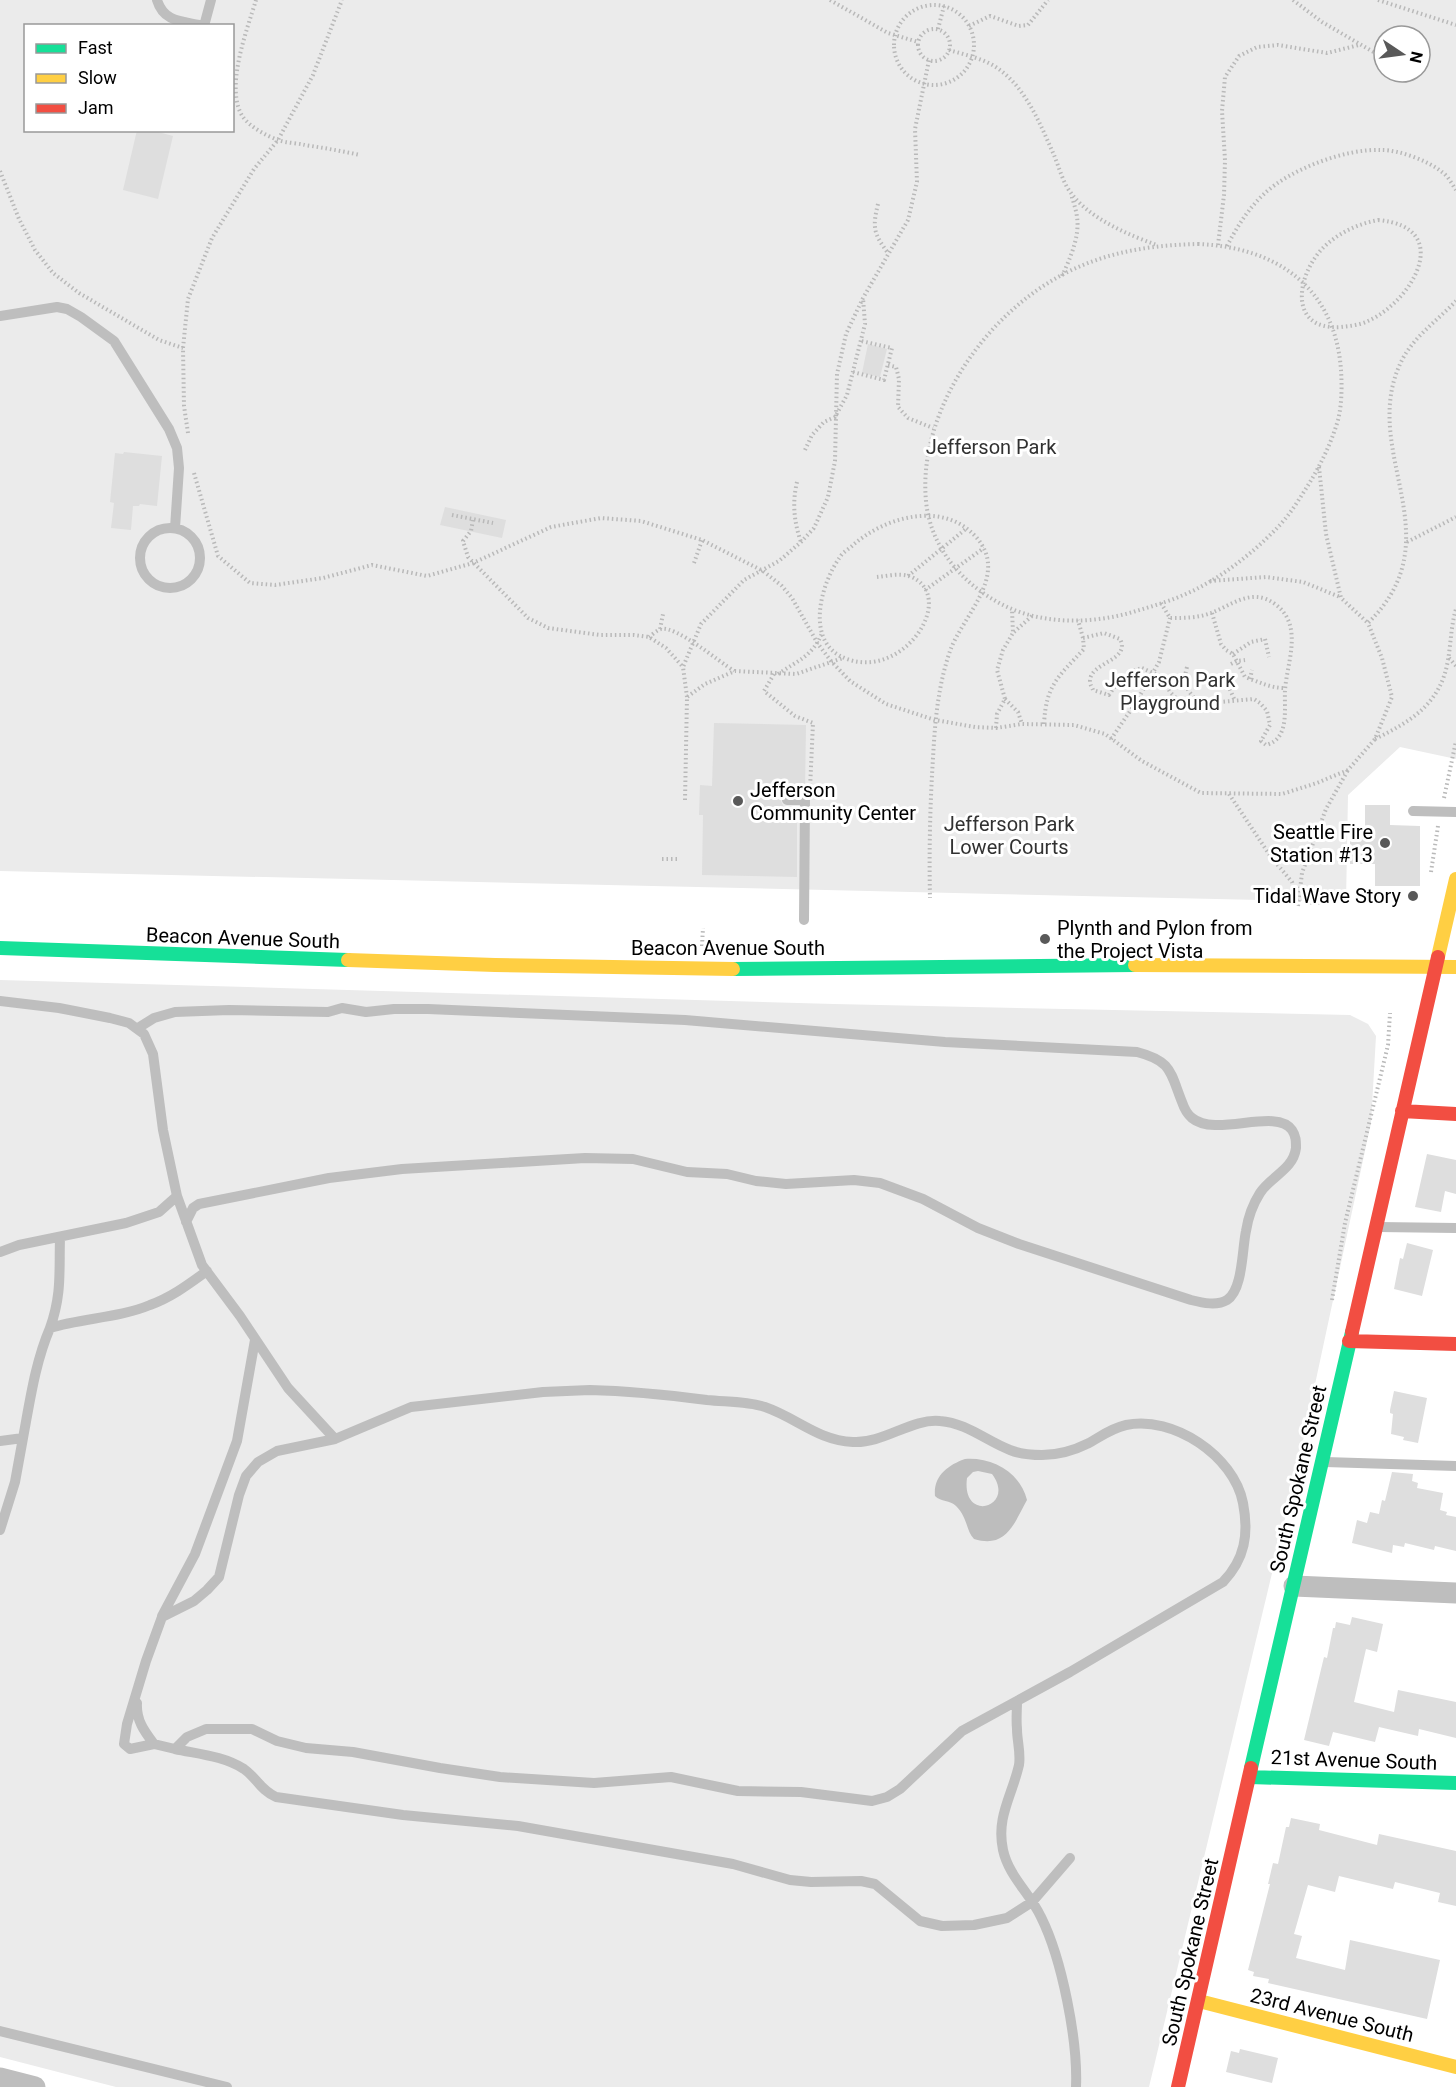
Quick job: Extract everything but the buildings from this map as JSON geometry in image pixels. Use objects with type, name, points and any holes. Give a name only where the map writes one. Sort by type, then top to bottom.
[{"type":"street","name":"South Spokane Street","points":[[1179,2087],[1456,879]]},
{"type":"street","name":"Beacon Avenue South","points":[[0,948],[483,965],[779,970],[1058,964],[1456,967]]},
{"type":"street","points":[[1402,1112],[1456,1114]]},
{"type":"street","points":[[1349,1341],[1456,1344]]},
{"type":"street","points":[[1293,1586],[1456,1593]]},
{"type":"street","name":"21st Avenue South","points":[[1250,1777],[1456,1783]]},
{"type":"street","name":"23rd Avenue South","points":[[1199,2001],[1456,2067]]},
{"type":"street","points":[[0,2078],[34,2087]]},
{"type":"lane","points":[[157,0],[160,12],[167,17],[196,24]]},
{"type":"lane","points":[[205,24],[211,0]]},
{"type":"lane","points":[[0,316],[57,307],[81,317],[114,341],[169,429],[177,448],[179,468],[175,528]]},
{"type":"lane","points":[[175,528],[192,537],[198,546],[200,556],[195,575],[179,587],[169,588],[151,581],[141,565],[140,555],[143,545],[156,531],[175,528]]},
{"type":"lane","points":[[787,800],[805,800],[804,920]]},
{"type":"lane","points":[[1413,811],[1456,812]]},
{"type":"lane","points":[[0,1001],[59,1008],[111,1018],[129,1023],[144,1034],[153,1054],[164,1130],[177,1196],[202,1265],[240,1316],[288,1388],[335,1438]]},
{"type":"lane","points":[[138,1028],[154,1018],[175,1012],[228,1010],[323,1012],[342,1008],[366,1012],[428,1009],[686,1020],[945,1042],[1137,1052],[1158,1059],[1166,1065],[1185,1109],[1199,1122],[1222,1125],[1271,1121],[1285,1124],[1292,1129],[1296,1138],[1292,1162],[1261,1191],[1251,1211],[1246,1229],[1239,1282],[1233,1295],[1220,1303],[1191,1300],[1019,1244],[978,1228],[923,1199],[880,1183],[854,1180],[786,1185],[727,1174],[687,1172],[633,1159],[585,1158],[402,1169],[329,1178],[199,1203],[186,1222]]},
{"type":"lane","points":[[0,1252],[20,1245],[126,1224],[159,1212],[177,1196]]},
{"type":"lane","points":[[1375,1227],[1456,1228]]},
{"type":"lane","points":[[0,1530],[15,1482],[35,1375],[57,1306],[60,1283],[60,1237]]},
{"type":"lane","points":[[50,1328],[148,1306],[177,1293],[207,1271]]},
{"type":"lane","points":[[255,1340],[237,1441],[195,1554],[152,1640],[127,1724],[124,1744],[130,1749],[154,1744],[219,1758],[249,1773],[265,1792],[276,1797],[403,1815],[518,1826],[733,1864],[790,1880],[861,1881],[875,1884],[920,1922],[942,1926],[974,1925],[1007,1918],[1032,1902],[1070,1858]]},
{"type":"lane","points":[[162,1617],[194,1601],[219,1577],[239,1494],[246,1476],[258,1462],[277,1451],[335,1438],[411,1407],[543,1392],[641,1391],[754,1405],[783,1415],[818,1434],[855,1442],[870,1440],[927,1421],[937,1420],[964,1426],[1012,1451],[1025,1454],[1060,1454],[1088,1444],[1124,1425],[1140,1423],[1160,1426],[1201,1443],[1214,1454],[1235,1479],[1246,1517],[1243,1554],[1236,1567],[1223,1582],[962,1731],[900,1789],[887,1797],[872,1801],[801,1792],[738,1791],[671,1777],[594,1783],[500,1777],[353,1752],[306,1748],[278,1742],[252,1729],[206,1729],[187,1737],[175,1749]]},
{"type":"lane","points":[[0,1442],[23,1438]]},
{"type":"lane","points":[[1322,1462],[1456,1466]]},
{"type":"lane","points":[[137,1694],[136,1713],[142,1728],[154,1744]]},
{"type":"lane","points":[[1017,1701],[1019,1764],[1000,1830],[1009,1869],[1041,1917],[1051,1941],[1063,1983],[1072,2030],[1077,2070],[1076,2087]]},
{"type":"lane","points":[[141,1746],[142,1728]]},
{"type":"lane","points":[[0,2031],[227,2087]]},
{"type":"path","points":[[256,0],[237,77],[237,99],[243,117],[249,124],[278,140],[360,155]]},
{"type":"path","points":[[830,0],[888,33],[918,42]]},
{"type":"path","points":[[969,26],[990,16],[1019,26],[1028,25],[1048,0]]},
{"type":"path","points":[[1293,0],[1322,22],[1372,52]]},
{"type":"path","points":[[1378,0],[1456,25]]},
{"type":"path","points":[[189,437],[184,406],[183,348],[188,299],[212,238],[244,183],[278,140],[313,75],[340,1]]},
{"type":"path","points":[[932,5],[944,6],[963,17],[969,26],[973,36],[973,56],[968,68],[959,77],[948,83],[924,84],[912,79],[900,65],[894,47],[895,35],[904,19],[919,8],[932,5]]},
{"type":"path","points":[[938,29],[944,6]]},
{"type":"path","points":[[938,29],[949,39],[949,50],[938,61],[929,60],[919,52],[918,42],[927,30],[938,29]]},
{"type":"path","points":[[1218,245],[1224,195],[1225,160],[1222,111],[1225,77],[1239,56],[1257,47],[1278,45],[1327,53],[1359,45]]},
{"type":"path","points":[[949,50],[973,56],[1000,70],[1020,90],[1044,132],[1071,193],[1078,219],[1069,261],[1061,276]]},
{"type":"path","points":[[685,800],[687,697],[683,667],[701,624],[744,580],[779,561],[801,542],[814,528],[828,497],[835,460],[837,374],[846,334],[863,298],[908,220],[917,182],[915,129],[929,60]]},
{"type":"path","points":[[1227,246],[1239,222],[1264,193],[1301,168],[1359,151],[1384,149],[1411,156],[1443,172],[1456,190]]},
{"type":"path","points":[[0,171],[19,219],[35,250],[53,273],[79,293],[159,340],[183,348]]},
{"type":"path","points":[[1071,193],[1113,228],[1157,245]]},
{"type":"path","points":[[878,204],[874,222],[877,238],[888,254]]},
{"type":"path","points":[[1378,220],[1391,221],[1407,228],[1417,238],[1421,249],[1420,261],[1409,287],[1389,308],[1367,322],[1333,327],[1318,323],[1305,312],[1301,294],[1302,282],[1314,257],[1325,246],[1351,228],[1378,220]]},
{"type":"path","points":[[1157,245],[1218,245],[1244,249],[1268,259],[1302,282],[1315,296],[1333,327],[1340,355],[1342,384],[1339,417],[1327,453],[1291,511],[1277,528],[1237,563],[1183,596],[1109,617],[1078,620],[1032,616],[1012,610],[982,593],[955,569],[941,549],[928,516],[924,473],[933,428],[941,407],[959,375],[985,338],[1014,309],[1047,283],[1114,254],[1157,245]]},
{"type":"path","points":[[805,450],[812,435],[824,422],[835,417],[847,395],[865,324],[863,298]]},
{"type":"path","points":[[1368,623],[1381,610],[1399,582],[1407,542],[1403,497],[1391,444],[1389,411],[1392,391],[1401,362],[1418,337],[1456,301]]},
{"type":"path","points":[[853,372],[884,380],[888,365],[892,348],[861,341]]},
{"type":"path","points":[[888,365],[896,367],[898,373],[898,407],[908,418],[933,428]]},
{"type":"path","points":[[194,467],[218,556],[250,583],[275,585],[323,578],[372,565],[427,576],[473,563],[551,527],[601,518],[641,521],[702,540],[763,571],[782,586],[792,598],[831,662],[850,681],[886,704],[935,720],[996,728],[1022,724],[1074,725],[1104,734],[1142,761],[1201,793],[1282,794],[1348,770]]},
{"type":"path","points":[[1319,467],[1326,534],[1341,597]]},
{"type":"path","points":[[796,482],[794,505],[801,542]]},
{"type":"path","points":[[452,515],[493,523]]},
{"type":"path","points":[[877,577],[908,576],[918,582],[925,590],[928,610],[926,619],[914,640],[901,652],[881,660],[865,663],[844,658],[834,652],[822,633],[819,610],[825,587],[840,556],[867,532],[901,518],[928,516],[952,520],[967,528],[976,537],[984,548],[988,560],[988,573],[982,593],[950,650],[938,696],[930,810],[930,898]]},
{"type":"path","points":[[1407,542],[1456,517]]},
{"type":"path","points":[[473,520],[471,531],[463,541],[468,557],[528,618],[548,628],[600,635],[649,637],[666,648],[683,667]]},
{"type":"path","points":[[908,576],[967,528]]},
{"type":"path","points":[[694,563],[702,540]]},
{"type":"path","points":[[925,590],[984,548]]},
{"type":"path","points":[[1209,581],[1266,577],[1303,582],[1341,597],[1368,623],[1382,658],[1392,697],[1375,739],[1348,770],[1326,809],[1302,873],[1298,906],[1292,882],[1270,857],[1229,794]]},
{"type":"path","points":[[1083,638],[1104,633],[1120,639],[1123,645],[1122,651],[1092,674],[1090,681],[1093,690],[1109,694],[1119,679],[1132,670],[1142,668],[1162,677],[1170,692],[1183,705],[1194,703],[1196,700],[1254,699],[1263,706],[1269,716],[1270,725],[1261,741],[1266,745],[1273,743],[1282,730],[1285,688],[1292,646],[1291,628],[1275,603],[1251,597],[1225,605],[1212,613],[1195,617],[1170,618]]},
{"type":"path","points":[[1111,739],[1135,704],[1158,662],[1170,618],[1161,603]]},
{"type":"path","points":[[1375,739],[1402,726],[1424,709],[1442,683],[1449,658],[1456,609]]},
{"type":"path","points":[[1012,610],[1013,633]]},
{"type":"path","points":[[1212,613],[1221,644],[1233,654],[1245,677],[1270,687],[1285,688]]},
{"type":"path","points":[[660,629],[663,614]]},
{"type":"path","points":[[1022,724],[1018,712],[1005,699],[997,670],[1003,650],[1013,633],[1032,616]]},
{"type":"path","points":[[1044,724],[1045,702],[1055,680],[1084,649],[1078,620]]},
{"type":"path","points":[[649,637],[660,629],[667,629],[693,641],[713,658],[735,671]]},
{"type":"path","points":[[805,800],[810,789],[813,723],[795,716],[764,691],[776,674],[811,653],[822,633]]},
{"type":"path","points":[[1233,654],[1251,642],[1265,639],[1269,657]]},
{"type":"path","points":[[687,697],[705,684],[735,671],[796,674],[844,658]]},
{"type":"path","points":[[1449,658],[1456,666]]},
{"type":"path","points":[[1231,664],[1245,660]]},
{"type":"path","points":[[1187,667],[1184,684],[1186,690],[1196,700]]},
{"type":"path","points":[[1250,679],[1252,670]]},
{"type":"path","points":[[1228,685],[1235,700]]},
{"type":"path","points":[[996,728],[997,714],[1005,699]]},
{"type":"path","points":[[1429,883],[1456,741]]},
{"type":"path","points":[[662,859],[679,859]]},
{"type":"green space","name":"Jefferson Park","points":[[0,0],[1456,0],[1456,759],[1400,747],[1348,795],[1346,902],[0,871]]},
{"type":"green space","points":[[0,980],[834,1004],[1350,1015],[1368,1024],[1376,1036],[1371,1123],[1296,1473],[1149,2087],[116,2087],[0,2057]]},
{"type":"shaded area","points":[[975,1459],[1004,1468],[1023,1490],[1027,1500],[1013,1525],[1002,1537],[985,1541],[974,1539],[963,1515],[956,1506],[935,1496],[939,1477],[959,1461]],"holes":[[[978,1471],[992,1474],[998,1486],[998,1495],[987,1506],[979,1506],[972,1501],[967,1492],[967,1478],[973,1472]]]},
{"type":"traffic: fast","points":[[0,948],[348,960]]},
{"type":"traffic: fast","points":[[733,969],[1135,965]]},
{"type":"traffic: fast","points":[[1251,1768],[1352,1332]]},
{"type":"traffic: fast","points":[[1250,1777],[1456,1783]]},
{"type":"traffic: slow","points":[[1438,957],[1456,879]]},
{"type":"traffic: slow","points":[[348,960],[733,969]]},
{"type":"traffic: slow","points":[[1135,965],[1456,967]]},
{"type":"traffic: slow","points":[[1199,2001],[1456,2067]]},
{"type":"traffic: jam","points":[[1352,1332],[1438,957]]},
{"type":"traffic: jam","points":[[1402,1111],[1456,1114]]},
{"type":"traffic: jam","points":[[1349,1341],[1456,1344]]},
{"type":"traffic: jam","points":[[1178,2087],[1251,1768]]},
{"type":"place","name":"Jefferson Community Center","points":[[738,801]]},
{"type":"place","name":"Seattle Fire Station #13","points":[[1385,843]]},
{"type":"place","name":"Tidal Wave Story","points":[[1413,896]]},
{"type":"place","name":"Plynth and Pylon from the Project Vista","points":[[1045,939]]},
{"type":"park label","name":"Jefferson Park Playground","points":[[1170,692]]},
{"type":"park label","name":"Jefferson Park Lower Courts","points":[[1009,836]]}]
